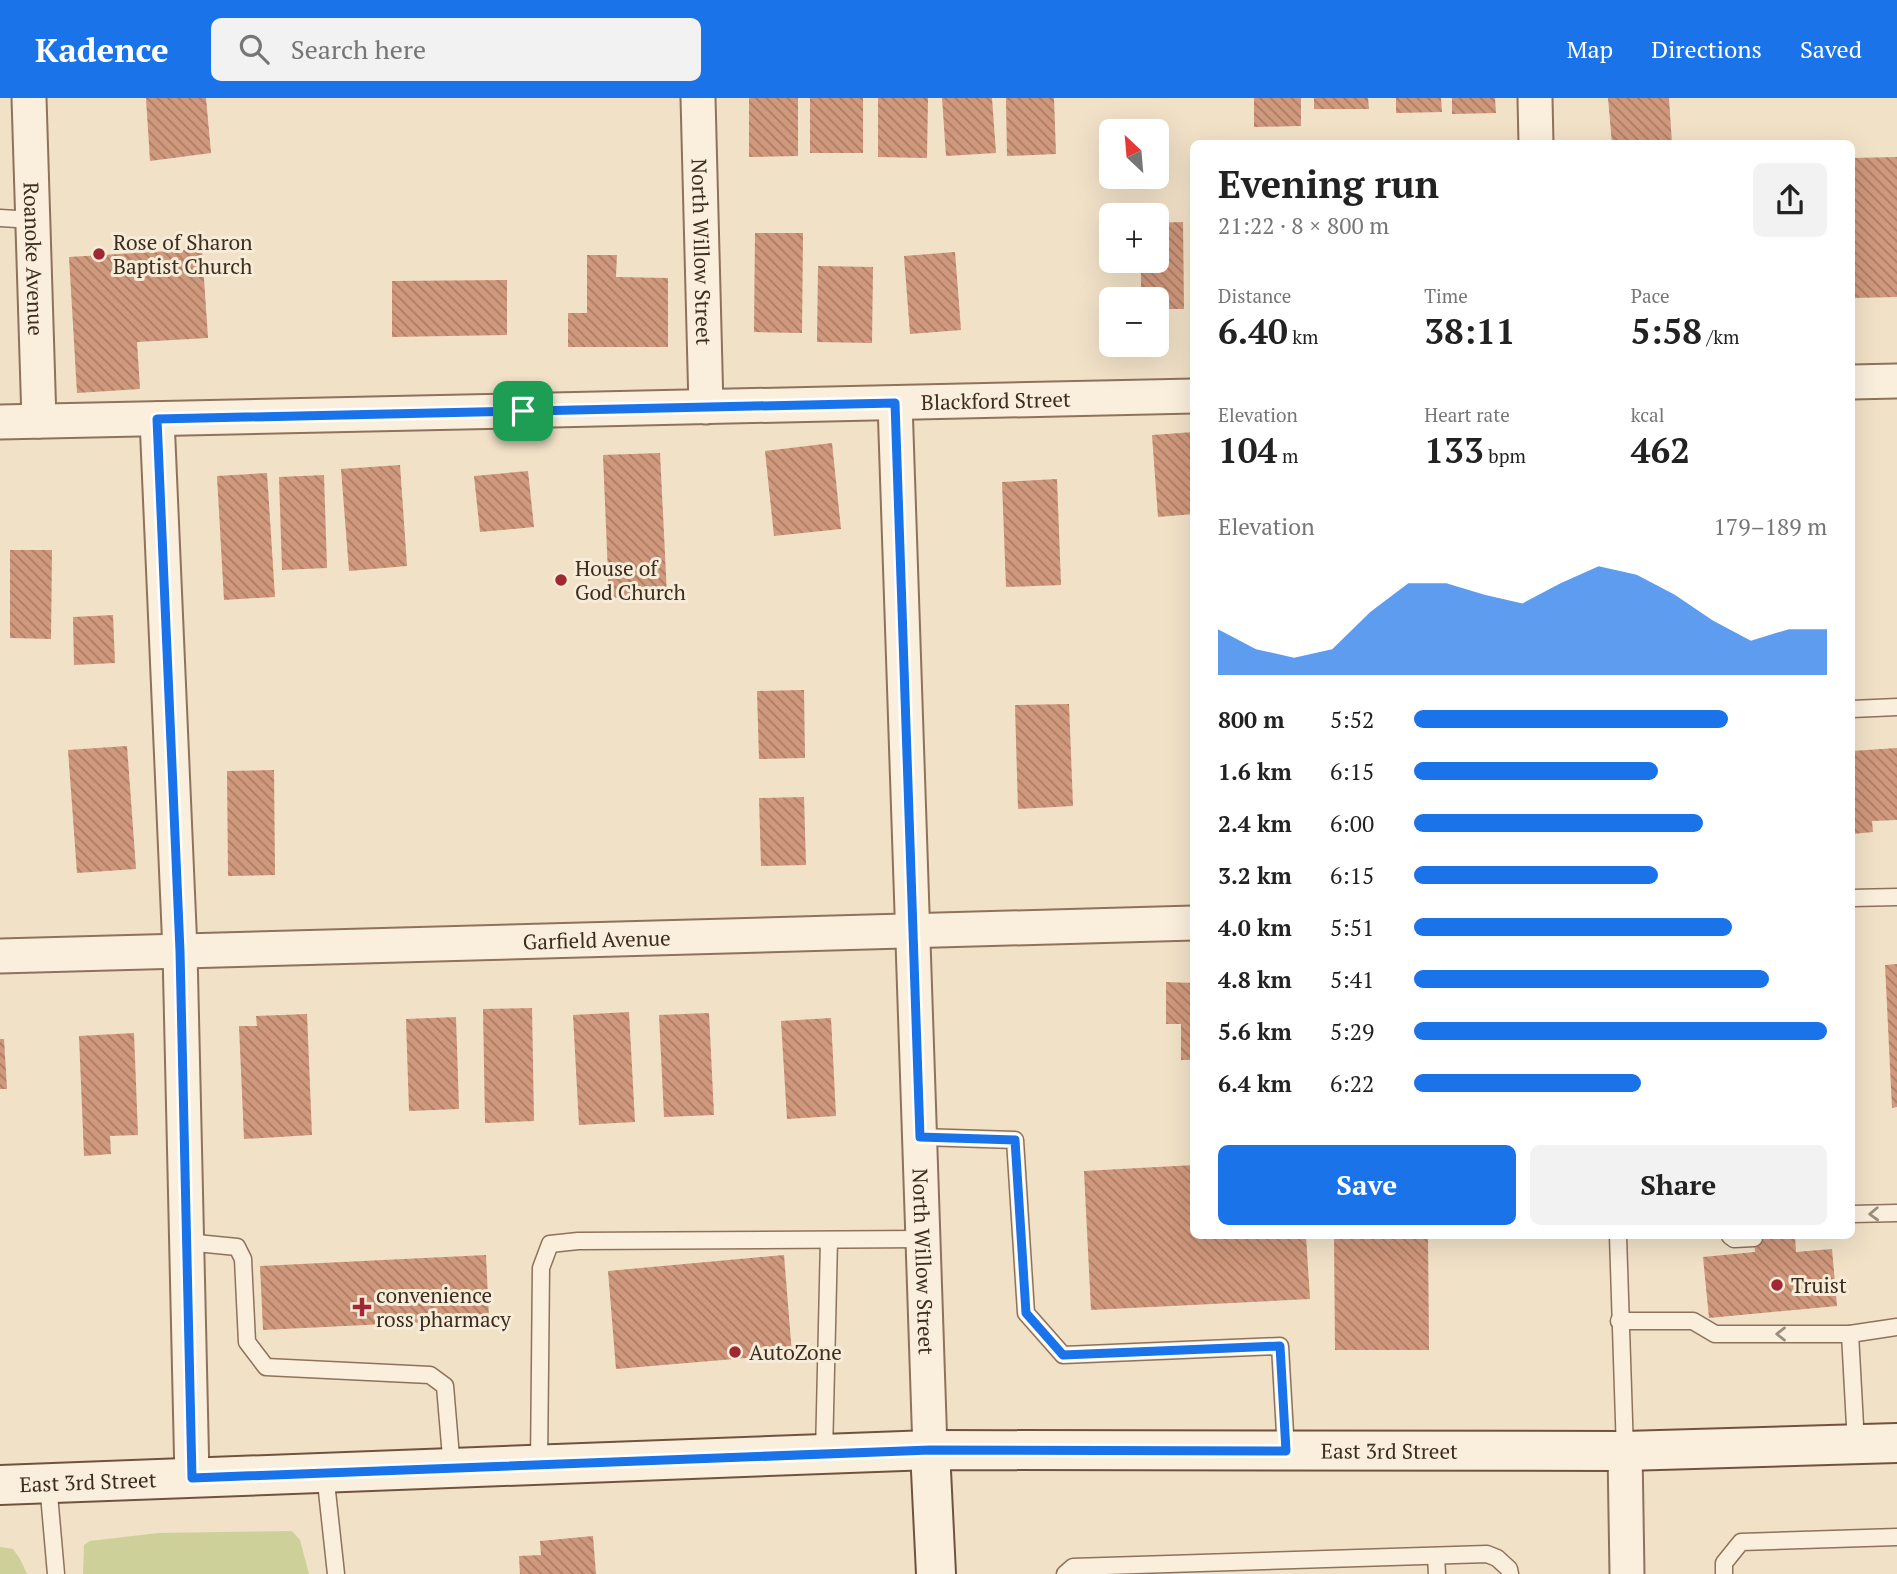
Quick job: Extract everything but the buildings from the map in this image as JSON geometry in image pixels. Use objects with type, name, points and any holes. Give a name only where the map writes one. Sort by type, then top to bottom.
[{"type":"main road","name":"East 3rd Street","points":[[0,1485],[930,1450],[1625,1451],[1897,1443]]},
{"type":"main road","name":"North Willow Street","points":[[930,1450],[936,1574]]},
{"type":"street","name":"Roanoke Avenue","points":[[29,98],[39,421]]},
{"type":"street","name":"North Willow Street","points":[[698,98],[706,407]]},
{"type":"street","points":[[1535,98],[1536,140]]},
{"type":"street","points":[[1855,382],[1897,381]]},
{"type":"street","name":"Blackford Street","points":[[0,422],[1190,396]]},
{"type":"street","name":"North Willow Street","points":[[895,403],[930,1450]]},
{"type":"street","points":[[157,419],[180,951],[192,1478]]},
{"type":"street","name":"Garfield Avenue","points":[[0,956],[1190,923]]},
{"type":"street","points":[[1625,1451],[1627,1574]]},
{"type":"lane","points":[[0,218],[33,220]]},
{"type":"lane","points":[[1855,709],[1897,707]]},
{"type":"lane","points":[[1855,898],[1897,897]]},
{"type":"lane","points":[[920,1137],[1015,1140],[1026,1313],[1063,1355],[1280,1346],[1286,1451]]},
{"type":"lane","points":[[1855,1214],[1897,1213]]},
{"type":"lane","points":[[1618,1239],[1625,1451]]},
{"type":"lane","points":[[824,1454],[829,1240]]},
{"type":"lane","points":[[539,1465],[541,1268],[550,1244],[578,1241],[923,1240]]},
{"type":"lane","points":[[186,1242],[237,1247],[243,1259],[247,1342],[266,1367],[430,1375],[445,1386],[452,1469]]},
{"type":"lane","points":[[1619,1321],[1693,1321],[1715,1334],[1850,1334],[1897,1327]]},
{"type":"lane","points":[[1850,1334],[1856,1444]]},
{"type":"lane","points":[[325,1473],[336,1574]]},
{"type":"lane","points":[[48,1483],[56,1574]]},
{"type":"lane","points":[[1724,1569],[1741,1542],[1897,1537]]},
{"type":"lane","points":[[1065,1574],[1073,1567],[1487,1554],[1509,1569],[1510,1574]]},
{"type":"lane","points":[[1436,1556],[1437,1574]]},
{"type":"green space","points":[[292,1531],[300,1540],[309,1574],[83,1574],[84,1545],[90,1541],[158,1533]]},
{"type":"green space","points":[[0,1547],[13,1549],[27,1574],[0,1574]]},
{"type":"place","name":"Rose of Sharon Baptist Church","points":[[99,254]]},
{"type":"place","name":"House of God Church","points":[[561,580]]},
{"type":"place","name":"Truist","points":[[1777,1285]]},
{"type":"place","name":"convenience ross pharmacy","points":[[362,1307]]},
{"type":"place","name":"AutoZone","points":[[735,1352]]},
{"type":"route","points":[[895,403],[920,1137],[1015,1140],[1026,1313],[1063,1355],[1280,1346],[1286,1451],[930,1450],[192,1478],[180,951],[157,419],[523,411],[895,403]]}]
